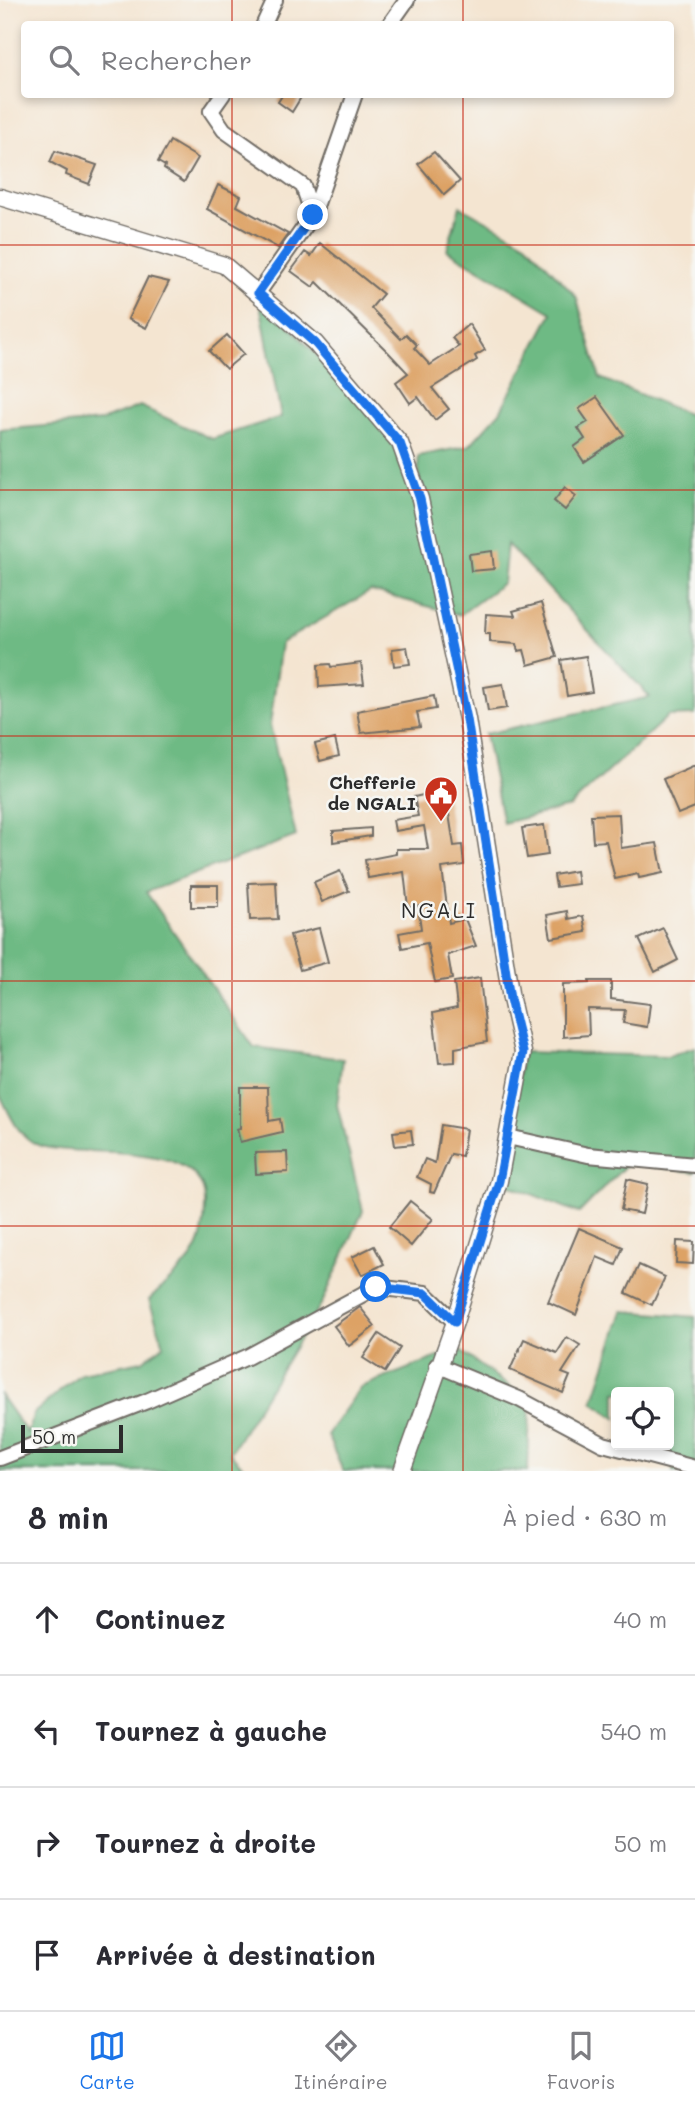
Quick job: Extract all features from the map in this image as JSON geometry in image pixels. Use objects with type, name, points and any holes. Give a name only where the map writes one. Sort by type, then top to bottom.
[{"type":"street","points":[[265,21],[275,0]]},
{"type":"street","points":[[392,21],[407,0]]},
{"type":"street","points":[[220,98],[211,111],[224,130],[303,186],[313,215]]},
{"type":"street","points":[[258,293],[313,215],[354,98]]},
{"type":"street","points":[[0,197],[224,265],[315,343],[400,443],[420,499],[467,719],[510,999],[523,1052],[499,1181],[455,1322],[402,1471]]},
{"type":"street","points":[[508,1137],[588,1155],[695,1166]]},
{"type":"street","points":[[0,1458],[147,1402],[247,1357],[376,1287],[425,1293],[455,1322]]},
{"type":"street","points":[[438,1365],[519,1399],[603,1444],[695,1468]]},
{"type":"green space","points":[[460,206],[526,243],[576,296],[600,378],[695,417],[695,715],[668,716],[569,807],[503,823],[485,734],[650,697],[507,544],[503,583],[460,615],[371,591],[281,643],[270,725],[296,836],[146,892],[254,1047],[343,1059],[337,1105],[363,1211],[323,1301],[230,1453],[247,1471],[0,1471],[0,1395],[27,1433],[34,1413],[81,1373],[142,1361],[164,1345],[149,1300],[183,1268],[197,1248],[204,1221],[205,1203],[200,1182],[185,1167],[163,1159],[38,1145],[19,1130],[0,1095],[0,430],[101,421],[140,406],[212,439],[281,417],[258,293],[400,443],[420,493],[418,456],[469,446],[500,412],[552,313],[447,250]]},
{"type":"green space","points":[[695,1047],[695,1172],[628,1163],[579,1213],[499,1181],[523,1052],[668,1056]]},
{"type":"green space","points":[[623,1311],[695,1317],[695,1471],[673,1471],[674,1457],[664,1450],[674,1450],[674,1387],[611,1387],[611,1415],[593,1402]]},
{"type":"green space","points":[[458,1349],[530,1402],[528,1471],[343,1471],[327,1435],[361,1387]]},
{"type":"building","points":[[280,98],[301,98],[292,112],[278,102]]},
{"type":"building","points":[[170,141],[198,158],[184,182],[158,162]]},
{"type":"building","points":[[55,151],[97,165],[89,184],[66,175],[67,171],[50,162]]},
{"type":"building","points":[[434,152],[460,181],[444,195],[418,164]]},
{"type":"building","points":[[218,185],[241,196],[237,206],[288,234],[278,248],[207,209]]},
{"type":"building","points":[[320,243],[383,294],[371,308],[401,339],[406,334],[417,345],[414,348],[430,365],[459,346],[452,338],[469,324],[485,350],[475,356],[477,360],[432,388],[449,409],[435,420],[418,397],[410,403],[396,382],[408,373],[388,352],[317,282],[313,287],[291,271],[305,252],[311,256]]},
{"type":"building","points":[[148,277],[169,282],[146,328],[128,319]]},
{"type":"building","points":[[227,335],[244,354],[226,369],[209,351]]},
{"type":"building","points":[[597,397],[624,435],[584,462],[574,447],[585,439],[578,428],[588,422],[579,409]]},
{"type":"building","points":[[565,487],[576,496],[565,510],[554,501]]},
{"type":"building","points":[[492,551],[494,569],[471,571],[469,554]]},
{"type":"building","points":[[541,603],[557,657],[528,665],[524,650],[518,651],[516,644],[490,642],[490,634],[485,634],[486,614],[515,616],[513,611]]},
{"type":"building","points":[[407,647],[410,664],[394,666],[392,649]]},
{"type":"building","points":[[586,656],[592,692],[567,696],[561,660]]},
{"type":"building","points":[[361,663],[364,684],[319,687],[318,665],[330,664],[331,667]]},
{"type":"building","points":[[503,684],[507,708],[488,711],[484,687]]},
{"type":"building","points":[[434,696],[436,709],[417,712],[420,727],[361,733],[357,711]]},
{"type":"building","points":[[335,739],[339,756],[320,761],[315,744]]},
{"type":"building","points":[[695,765],[695,807],[678,814],[663,779]]},
{"type":"building","points":[[444,782],[454,846],[462,845],[464,865],[442,868],[449,923],[465,919],[476,946],[448,955],[452,979],[435,982],[427,943],[402,948],[399,933],[421,929],[418,906],[408,907],[404,872],[368,878],[365,860],[396,854],[396,849],[428,849],[424,826],[395,831],[393,820],[418,816],[414,797],[432,793],[430,785]]},
{"type":"building","points":[[619,814],[621,848],[657,843],[663,873],[639,878],[638,874],[615,879],[606,841],[593,842],[591,815]]},
{"type":"building","points":[[544,825],[548,855],[527,858],[522,828]]},
{"type":"building","points":[[371,828],[371,836],[333,842],[333,831]]},
{"type":"building","points":[[340,871],[349,891],[322,902],[314,882]]},
{"type":"building","points":[[576,871],[578,884],[556,887],[554,875]]},
{"type":"building","points":[[276,882],[278,919],[250,920],[248,883]]},
{"type":"building","points":[[191,885],[218,885],[218,907],[191,907]]},
{"type":"building","points":[[567,911],[568,919],[583,916],[586,932],[551,938],[547,915]]},
{"type":"building","points":[[319,928],[328,962],[300,970],[290,935]]},
{"type":"building","points":[[663,928],[678,960],[655,972],[639,939]]},
{"type":"building","points":[[480,978],[487,1042],[455,1048],[455,1062],[439,1063],[433,1013],[457,1008],[454,982]]},
{"type":"building","points":[[611,981],[611,999],[650,1004],[647,1027],[623,1023],[625,1010],[588,1009],[589,1035],[563,1037],[563,984]]},
{"type":"building","points":[[240,1087],[268,1087],[269,1121],[280,1119],[282,1132],[240,1142],[237,1129],[240,1128]]},
{"type":"building","points":[[441,1125],[466,1129],[462,1156],[451,1154],[434,1193],[430,1192],[431,1184],[417,1177],[425,1159],[435,1163]]},
{"type":"building","points":[[411,1130],[413,1144],[395,1146],[393,1132]]},
{"type":"building","points":[[287,1152],[288,1172],[256,1174],[255,1153]]},
{"type":"building","points":[[627,1179],[648,1184],[642,1214],[621,1210]]},
{"type":"building","points":[[410,1201],[433,1219],[411,1246],[389,1227]]},
{"type":"building","points":[[579,1228],[623,1247],[616,1265],[597,1257],[576,1315],[548,1302]]},
{"type":"building","points":[[677,1241],[694,1242],[693,1264],[676,1263]]},
{"type":"building","points":[[374,1246],[384,1264],[362,1275],[352,1257]]},
{"type":"building","points":[[639,1265],[665,1277],[652,1305],[626,1293]]},
{"type":"building","points":[[360,1307],[375,1326],[349,1346],[334,1326]]},
{"type":"building","points":[[379,1334],[400,1348],[385,1372],[363,1358]]},
{"type":"building","points":[[567,1337],[580,1345],[562,1373],[570,1376],[563,1393],[510,1370],[524,1339],[557,1353]]},
{"type":"place","name":"Chefferie de NGALI","points":[[441,823]]},
{"type":"district","name":"NGALI","points":[[439,911]]},
{"type":"route","points":[[313,215],[258,293],[315,343],[400,443],[420,499],[467,719],[510,999],[523,1052],[499,1181],[455,1322],[425,1293],[376,1287]]}]
